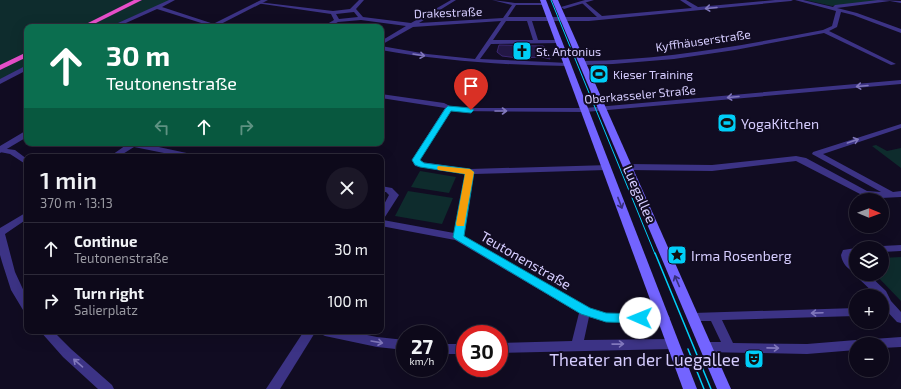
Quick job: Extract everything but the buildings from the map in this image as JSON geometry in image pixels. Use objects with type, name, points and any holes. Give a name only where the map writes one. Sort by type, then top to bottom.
[{"type":"highway","points":[[80,24],[131,0]]},
{"type":"highway","points":[[88,24],[139,0]]},
{"type":"highway","points":[[0,64],[24,52]]},
{"type":"highway","points":[[0,68],[24,56]]},
{"type":"main road","name":"Luegallee","points":[[556,1],[561,8],[561,19],[603,108],[724,389]]},
{"type":"main road","name":"Luegallee","points":[[543,2],[690,389]]},
{"type":"street","points":[[119,24],[173,0]]},
{"type":"street","points":[[219,24],[265,0]]},
{"type":"street","points":[[352,10],[362,0]]},
{"type":"street","points":[[384,41],[454,0]]},
{"type":"street","points":[[494,0],[515,4],[543,2]]},
{"type":"street","points":[[561,8],[591,0]]},
{"type":"street","points":[[682,0],[698,9]]},
{"type":"street","name":"Drakestraße","points":[[332,24],[338,21],[361,18],[412,24],[529,19],[601,18],[792,0]]},
{"type":"street","points":[[798,0],[854,14],[901,31]]},
{"type":"street","points":[[836,9],[895,0],[901,2]]},
{"type":"street","points":[[556,1],[563,4],[572,5]]},
{"type":"street","points":[[584,2],[601,18]]},
{"type":"street","points":[[258,3],[333,13],[356,10],[361,18]]},
{"type":"street","points":[[476,61],[515,4]]},
{"type":"street","points":[[157,7],[209,24]]},
{"type":"street","points":[[825,31],[834,27],[836,9]]},
{"type":"street","points":[[333,13],[338,21]]},
{"type":"street","points":[[529,19],[536,42]]},
{"type":"street","points":[[825,31],[893,64]]},
{"type":"street","name":"Kyffhäuserstraße","points":[[583,63],[627,61],[683,55],[753,45],[825,31]]},
{"type":"street","points":[[490,42],[559,42]]},
{"type":"street","points":[[384,49],[428,56],[476,61],[567,64]]},
{"type":"street","points":[[0,82],[24,69]]},
{"type":"street","name":"Oberkasseler Straße","points":[[384,96],[444,105],[448,109],[585,110],[901,82]]},
{"type":"street","points":[[448,109],[418,156],[416,160],[418,164],[470,172],[606,167]]},
{"type":"street","points":[[896,194],[816,154],[901,126]]},
{"type":"street","points":[[0,150],[24,135]]},
{"type":"street","points":[[117,154],[129,146]]},
{"type":"street","points":[[146,146],[182,154]]},
{"type":"street","points":[[0,150],[12,152],[24,161]]},
{"type":"street","points":[[628,167],[712,168],[796,158],[803,160],[859,190],[870,194],[896,194]]},
{"type":"street","points":[[458,237],[470,172]]},
{"type":"street","points":[[384,190],[393,192],[393,198],[384,213]]},
{"type":"street","points":[[24,217],[0,233],[12,280],[19,297],[24,303]]},
{"type":"street","name":"Teutonenstraße","points":[[384,224],[458,237],[585,311],[606,318],[664,318]]},
{"type":"street","points":[[889,249],[901,248]]},
{"type":"street","points":[[849,252],[847,252],[846,255],[849,262]]},
{"type":"street","points":[[868,281],[877,289]]},
{"type":"street","points":[[579,345],[578,340],[585,311]]},
{"type":"street","points":[[889,311],[901,319]]},
{"type":"street","points":[[693,316],[849,312]]},
{"type":"street","points":[[714,316],[729,347]]},
{"type":"street","points":[[49,334],[67,353],[107,389]]},
{"type":"street","points":[[273,389],[308,334]]},
{"type":"street","points":[[339,334],[377,342],[396,344]]},
{"type":"street","points":[[889,343],[901,342]]},
{"type":"street","points":[[508,348],[673,344]]},
{"type":"street","points":[[706,347],[807,349],[849,346]]},
{"type":"green space","points":[[0,0],[171,0],[116,24],[24,24],[24,68],[0,80]]},
{"type":"green space","points":[[805,0],[885,0],[832,6]]},
{"type":"green space","points":[[876,145],[887,151],[901,148],[901,168],[872,146]]},
{"type":"green space","points":[[420,171],[456,177],[449,193],[411,187]]},
{"type":"green space","points":[[408,191],[453,198],[442,224],[395,216]]},
{"type":"green space","points":[[901,257],[901,301],[882,281],[889,281],[889,258]]},
{"type":"tram line","points":[[551,0],[655,254]]},
{"type":"tram line","points":[[655,253],[711,389]]},
{"type":"tram line","points":[[688,349],[704,389]]},
{"type":"slow traffic","points":[[441,168],[470,172],[461,224]]},
{"type":"place","name":"St. Antonius","points":[[522,51]]},
{"type":"place","name":"Kieser Training","points":[[599,74]]},
{"type":"place","name":"YogaKitchen","points":[[727,123]]},
{"type":"place","name":"Irma Rosenberg","points":[[677,255]]},
{"type":"place","name":"Theater an der Luegallee","points":[[754,359]]},
{"type":"route","points":[[471,110],[448,109],[416,160],[418,164],[423,166],[470,172],[458,237],[585,311],[599,317],[606,318],[640,318]]}]
